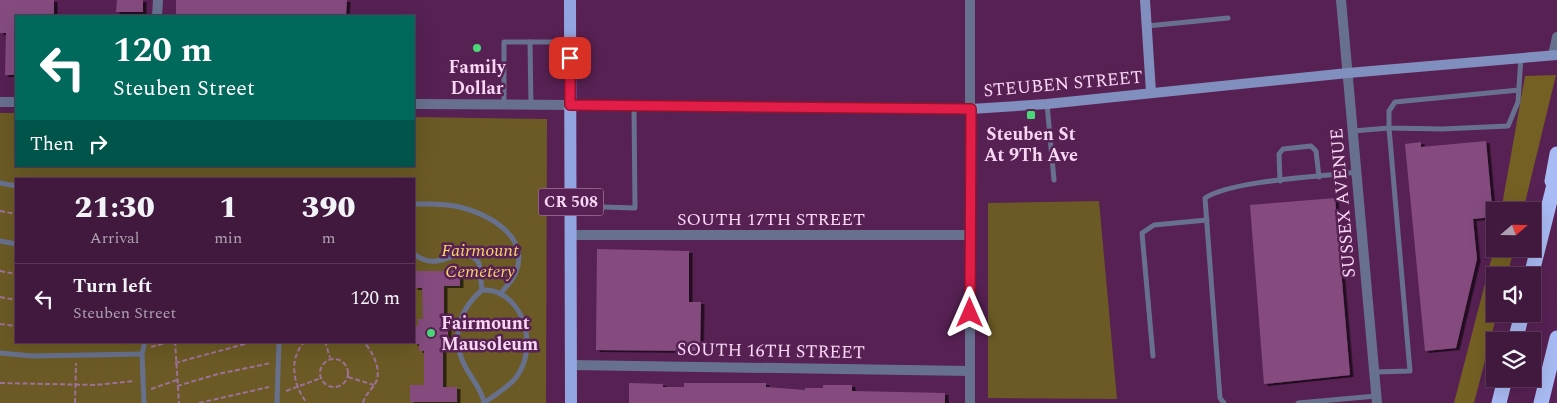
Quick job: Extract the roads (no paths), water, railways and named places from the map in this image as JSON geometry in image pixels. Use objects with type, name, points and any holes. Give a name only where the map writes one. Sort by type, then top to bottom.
[{"type":"highway","points":[[1541,236],[1557,154]]},
{"type":"highway","points":[[1541,238],[1557,173]]},
{"type":"highway","points":[[1541,403],[1557,338]]},
{"type":"highway","points":[[1499,403],[1503,387]]},
{"type":"main road","name":"CR 508","points":[[570,0],[571,403]]},
{"type":"main road","points":[[1145,0],[1150,92]]},
{"type":"main road","name":"STEUBEN STREET","points":[[570,105],[971,109],[1047,104],[1150,92],[1555,55]]},
{"type":"street","points":[[157,15],[158,0]]},
{"type":"street","points":[[970,0],[970,403]]},
{"type":"street","name":"SUSSEX AVENUE","points":[[1341,0],[1377,399]]},
{"type":"street","points":[[1555,55],[1557,37]]},
{"type":"street","points":[[0,102],[15,102]]},
{"type":"street","points":[[415,104],[570,105]]},
{"type":"street","name":"SOUTH 17TH STREET","points":[[571,235],[971,235]]},
{"type":"street","name":"SOUTH 16TH STREET","points":[[571,364],[970,371]]},
{"type":"lane","points":[[1147,26],[1228,18]]},
{"type":"lane","points":[[504,104],[504,42],[570,42]]},
{"type":"lane","points":[[530,42],[531,105]]},
{"type":"lane","points":[[1353,131],[1389,128],[1442,129],[1508,126],[1518,102],[1521,57]]},
{"type":"lane","points":[[1375,372],[1410,371],[1389,111],[1395,102],[1519,90]]},
{"type":"lane","points":[[1047,104],[1054,180]]},
{"type":"lane","points":[[571,206],[635,208],[634,106]]},
{"type":"lane","points":[[1280,181],[1279,154],[1284,149],[1311,146],[1316,151],[1319,177]]},
{"type":"lane","points":[[1224,403],[1220,398],[1205,198],[1214,192],[1280,181],[1357,172]]},
{"type":"lane","points":[[0,183],[15,186]]},
{"type":"lane","points":[[415,204],[460,207],[502,225],[516,248],[518,262],[516,273],[500,294]]},
{"type":"lane","points":[[1153,356],[1142,233],[1154,225],[1207,220]]},
{"type":"lane","points":[[0,241],[15,244]]},
{"type":"lane","points":[[415,255],[427,262],[435,262],[462,253],[468,254],[479,263],[482,290]]},
{"type":"lane","points":[[482,290],[500,294],[521,314],[527,335],[526,356],[517,377],[484,403],[481,389],[461,357],[458,336],[460,318],[472,298],[482,290]]},
{"type":"lane","points":[[144,403],[142,354],[145,343]]},
{"type":"lane","points":[[276,403],[279,343]]},
{"type":"lane","points":[[0,353],[32,356],[142,354]]},
{"type":"lane","points":[[1298,403],[1377,399]]},
{"type":"place","name":"Family Dollar","points":[[477,48]]},
{"type":"place","name":"Steuben St At 9Th Ave","points":[[1031,115]]},
{"type":"place","name":"Fairmount Mausoleum","points":[[431,333]]},
{"type":"park label","name":"Fairmount Cemetery","points":[[480,260]]}]
